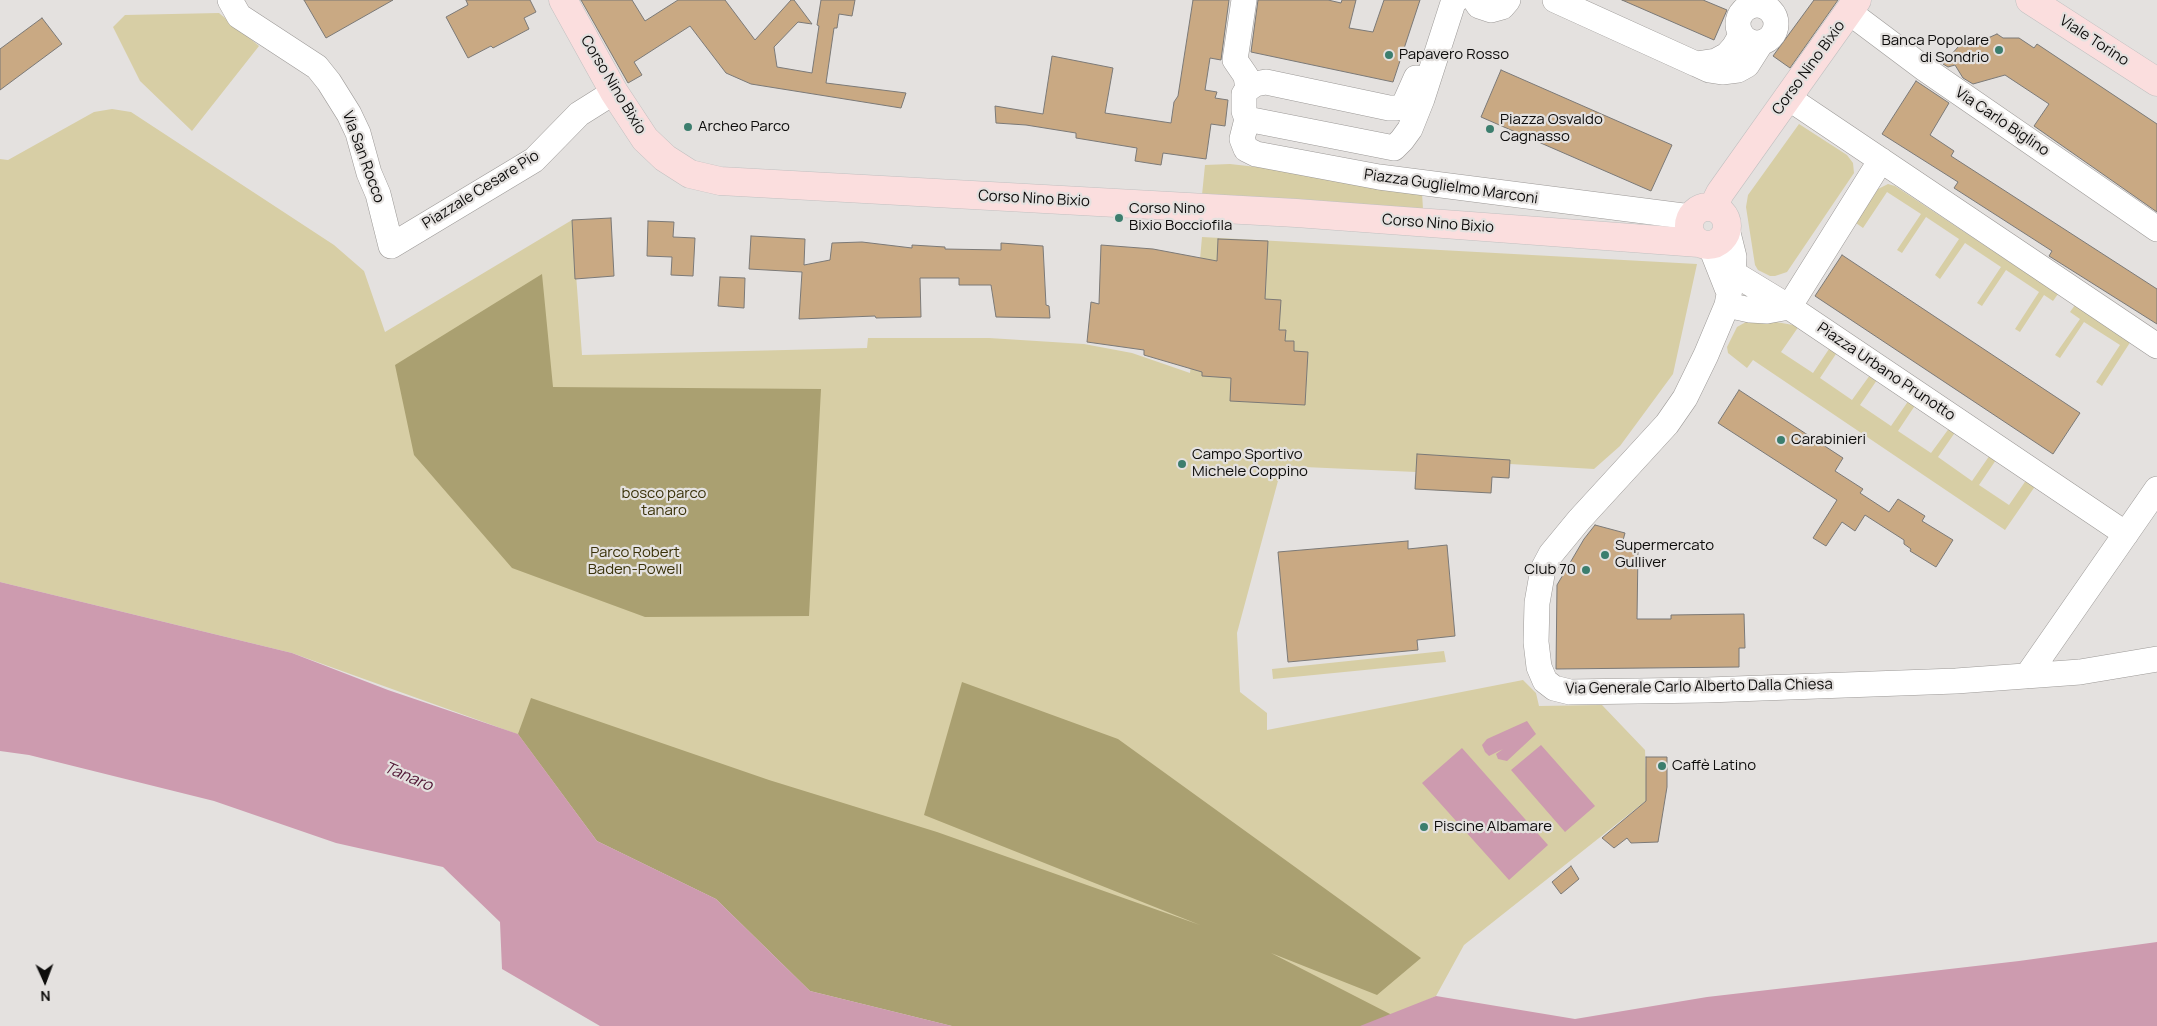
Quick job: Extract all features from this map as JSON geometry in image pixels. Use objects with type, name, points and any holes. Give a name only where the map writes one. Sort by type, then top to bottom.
[{"type":"main road","name":"Corso Nino Bixio","points":[[563,0],[614,92],[645,139],[665,158],[690,174],[720,181],[1296,213],[1596,236],[1648,230],[1708,228],[1720,193],[1787,96],[1855,4]]},
{"type":"main road","name":"Viale Torino","points":[[2030,0],[2157,82]]},
{"type":"street","name":"Via San Rocco","points":[[230,0],[239,16],[316,66],[329,82],[349,114],[358,133],[369,173],[378,194],[391,246]]},
{"type":"street","points":[[1244,0],[1235,60],[1246,76],[1248,89]]},
{"type":"street","points":[[1248,89],[1254,84],[1266,82],[1389,108],[1398,108],[1404,105],[1410,94],[1443,0]]},
{"type":"street","name":"Piazza Guglielmo Marconi","points":[[1247,119],[1394,148],[1410,129],[1422,99],[1453,3],[1456,0]]},
{"type":"street","points":[[1475,0],[1479,6],[1491,10],[1502,7],[1508,0]]},
{"type":"street","points":[[1555,0],[1696,64],[1716,60],[1727,55],[1734,47],[1751,39],[1774,34],[1776,19],[1765,4],[1741,13],[1738,20],[1751,39]]},
{"type":"street","name":"Via Carlo Biglino","points":[[1855,4],[1924,69],[2157,229]]},
{"type":"street","name":"Piazza Guglielmo Marconi","points":[[1248,89],[1243,103],[1247,119],[1243,128],[1243,145],[1246,149],[1256,154],[1379,178],[1708,228]]},
{"type":"street","name":"Piazzale Cesare Pio","points":[[391,246],[534,160],[579,114],[614,92]]},
{"type":"street","points":[[1787,96],[2157,346]]},
{"type":"street","points":[[1789,307],[1881,160]]},
{"type":"street","points":[[1708,228],[1730,290]]},
{"type":"street","name":"Piazza Urbano Prunotto","points":[[1730,290],[1789,307],[2126,534]]},
{"type":"street","name":"Via Generale Carlo Alberto Dalla Chiesa","points":[[1730,290],[1706,356],[1681,405],[1667,424],[1596,501],[1551,554],[1543,569],[1537,602],[1536,642],[1539,667],[1545,681],[1554,688],[1570,692],[1707,690],[1956,681],[1995,676],[2027,676],[2080,672],[2157,659]]},
{"type":"street","points":[[2027,676],[2157,489]]},
{"type":"green space","points":[[219,13],[259,46],[192,131],[140,81],[113,27],[125,15]]},
{"type":"green space","name":"Parco Robert Baden-Powell","points":[[112,109],[131,112],[334,245],[364,271],[385,332],[572,220],[582,355],[867,348],[868,338],[989,338],[1084,344],[1132,353],[1190,373],[1202,237],[1697,264],[1673,374],[1620,446],[1594,469],[1510,464],[1509,478],[1492,477],[1491,493],[1415,489],[1416,472],[1282,466],[1237,633],[1240,692],[1267,713],[1267,730],[1523,680],[1536,693],[1539,706],[1602,705],[1645,750],[1647,800],[1464,945],[1436,996],[1369,1026],[952,1026],[810,991],[716,899],[597,841],[517,734],[292,653],[0,582],[0,159],[8,160],[94,112]]},
{"type":"green space","points":[[1799,124],[1847,155],[1853,163],[1854,173],[1787,272],[1770,276],[1758,270],[1755,265],[1746,207],[1748,195]]},
{"type":"green space","points":[[1230,164],[1380,181],[1422,193],[1423,209],[1202,195],[1205,165]]},
{"type":"green space","points":[[1888,184],[1895,186],[2058,294],[2053,301],[2044,295],[2020,332],[2015,329],[2039,292],[2006,270],[1982,306],[1977,303],[2001,267],[1965,243],[1940,279],[1935,275],[1959,239],[1926,217],[1902,253],[1897,250],[1921,214],[1887,192],[1863,228],[1856,223],[1878,189]]},
{"type":"green space","name":"bosco parco tanaro","points":[[542,274],[553,387],[821,389],[809,616],[645,617],[512,568],[414,455],[395,365]]},
{"type":"green space","points":[[2075,305],[2131,341],[2102,386],[2096,382],[2120,345],[2084,322],[2060,358],[2055,355],[2080,319],[2070,312]]},
{"type":"green space","points":[[1753,318],[1799,326],[1781,352],[1813,373],[1831,346],[1838,351],[1820,378],[1852,400],[1870,375],[1877,380],[1860,405],[1891,426],[1909,400],[1916,404],[1898,431],[1931,453],[1950,427],[1956,431],[1938,457],[1972,481],[1992,452],[1998,457],[1979,485],[2009,505],[2029,476],[2038,482],[2005,530],[1753,360],[1747,368],[1728,353],[1727,347],[1737,327]]},
{"type":"green space","points":[[1444,651],[1446,662],[1273,679],[1272,669]]},
{"type":"green space","points":[[962,682],[1118,739],[1421,958],[1377,995],[1271,953],[1392,1015],[1369,1026],[952,1026],[810,991],[716,899],[597,841],[518,734],[531,698],[769,780],[937,832],[1200,925],[924,815]]},
{"type":"water","name":"Tanaro","points":[[0,582],[292,653],[388,690],[518,734],[597,841],[716,899],[810,991],[952,1026],[600,1026],[502,969],[500,922],[443,867],[336,843],[214,801],[29,755],[0,751]]},
{"type":"water","points":[[1527,721],[1536,734],[1507,761],[1498,759],[1496,754],[1503,749],[1489,756],[1485,752],[1482,745],[1487,739]]},
{"type":"water","points":[[1541,745],[1595,806],[1565,832],[1511,770]]},
{"type":"water","points":[[1462,748],[1548,845],[1509,880],[1422,783]]},
{"type":"water","points":[[2157,942],[2157,1026],[1360,1026],[1436,996],[1575,1019],[1707,997],[2019,961]]},
{"type":"building","points":[[304,0],[393,0],[326,38]]},
{"type":"building","points":[[466,0],[530,0],[536,12],[524,18],[529,29],[493,48],[491,46],[468,58],[446,17],[468,5]]},
{"type":"building","points":[[581,0],[632,0],[645,21],[678,0],[725,0],[755,40],[791,0],[794,0],[812,24],[798,22],[774,47],[777,67],[812,73],[821,0],[855,0],[852,16],[839,14],[837,28],[834,28],[826,83],[906,93],[901,108],[751,84],[726,73],[690,26],[634,62],[642,75],[628,83]]},
{"type":"building","points":[[1193,0],[1229,0],[1221,60],[1210,58],[1205,90],[1217,92],[1215,98],[1228,100],[1225,126],[1211,124],[1206,159],[1163,153],[1161,165],[1135,161],[1137,148],[1076,138],[1076,133],[1026,125],[996,123],[995,106],[1043,114],[1052,56],[1113,68],[1105,113],[1171,123],[1174,102],[1178,96]]},
{"type":"building","points":[[1258,0],[1328,0],[1341,3],[1342,0],[1356,0],[1349,28],[1373,32],[1384,0],[1420,0],[1393,82],[1251,52]]},
{"type":"building","points":[[1622,0],[1703,0],[1727,10],[1714,40]]},
{"type":"building","points":[[1814,0],[1838,0],[1790,68],[1773,56]]},
{"type":"building","points":[[42,18],[62,44],[0,90],[0,49]]},
{"type":"building","points":[[1997,34],[2003,38],[2019,38],[2034,48],[2037,44],[2157,124],[2157,212],[2034,126],[2049,104],[2005,75],[1973,84],[1963,78],[1955,65],[1948,67],[1943,64],[1958,47],[1976,37],[1979,42]]},
{"type":"building","points":[[1501,70],[1672,145],[1651,191],[1481,117]]},
{"type":"building","points":[[1916,81],[1949,103],[1930,135],[1954,151],[1951,156],[2157,289],[2157,324],[2049,256],[2052,251],[1954,188],[1958,182],[1882,134]]},
{"type":"building","points":[[611,218],[614,276],[575,279],[572,220]]},
{"type":"building","points":[[648,221],[674,222],[673,237],[695,238],[693,276],[671,275],[672,257],[647,256]]},
{"type":"building","points":[[751,236],[805,239],[804,265],[830,260],[832,243],[862,242],[912,248],[912,245],[945,247],[945,249],[1001,250],[1001,243],[1043,246],[1046,305],[1049,306],[1050,318],[996,317],[991,285],[959,285],[959,278],[920,278],[921,317],[876,318],[875,316],[799,319],[802,272],[749,269]]},
{"type":"building","points":[[1218,239],[1268,241],[1265,299],[1281,300],[1279,330],[1286,330],[1285,341],[1294,341],[1294,351],[1308,352],[1305,405],[1230,401],[1231,378],[1202,376],[1202,372],[1144,355],[1144,350],[1087,342],[1091,302],[1099,304],[1101,245],[1153,249],[1217,261]]},
{"type":"building","points":[[1842,255],[2080,413],[2053,454],[1815,296]]},
{"type":"building","points":[[720,277],[745,278],[744,308],[718,306]]},
{"type":"building","points":[[1739,390],[1843,458],[1835,471],[1863,489],[1860,493],[1889,512],[1898,499],[1925,516],[1922,521],[1953,540],[1936,567],[1910,551],[1911,549],[1904,544],[1904,540],[1865,515],[1855,531],[1842,522],[1826,546],[1813,538],[1837,500],[1718,423]]},
{"type":"building","points":[[1417,454],[1510,460],[1509,478],[1492,477],[1491,493],[1415,489]]},
{"type":"building","points":[[1595,525],[1625,533],[1622,544],[1638,549],[1637,619],[1671,619],[1671,615],[1744,614],[1745,648],[1739,648],[1739,667],[1556,669],[1557,585],[1584,539]]},
{"type":"building","points":[[1408,541],[1408,549],[1447,545],[1455,636],[1417,640],[1418,650],[1288,662],[1278,552]]},
{"type":"building","points":[[1646,757],[1667,757],[1667,787],[1658,842],[1631,843],[1627,838],[1614,848],[1602,838],[1646,801]]},
{"type":"building","points":[[1571,866],[1579,879],[1561,894],[1552,882]]},
{"type":"place","name":"Banca Popolare di Sondrio","points":[[1999,50]]},
{"type":"place","name":"Papavero Rosso","points":[[1389,55]]},
{"type":"place","name":"Archeo Parco","points":[[688,127]]},
{"type":"place","name":"Piazza Osvaldo Cagnasso","points":[[1490,129]]},
{"type":"place","name":"Corso Nino Bixio Bocciofila","points":[[1119,218]]},
{"type":"place","name":"Carabinieri","points":[[1781,440]]},
{"type":"place","name":"Campo Sportivo Michele Coppino","points":[[1182,464]]},
{"type":"place","name":"Supermercato Gulliver","points":[[1605,555]]},
{"type":"place","name":"Club 70","points":[[1586,570]]},
{"type":"place","name":"Caffè Latino","points":[[1662,766]]},
{"type":"place","name":"Piscine Albamare","points":[[1424,827]]}]
